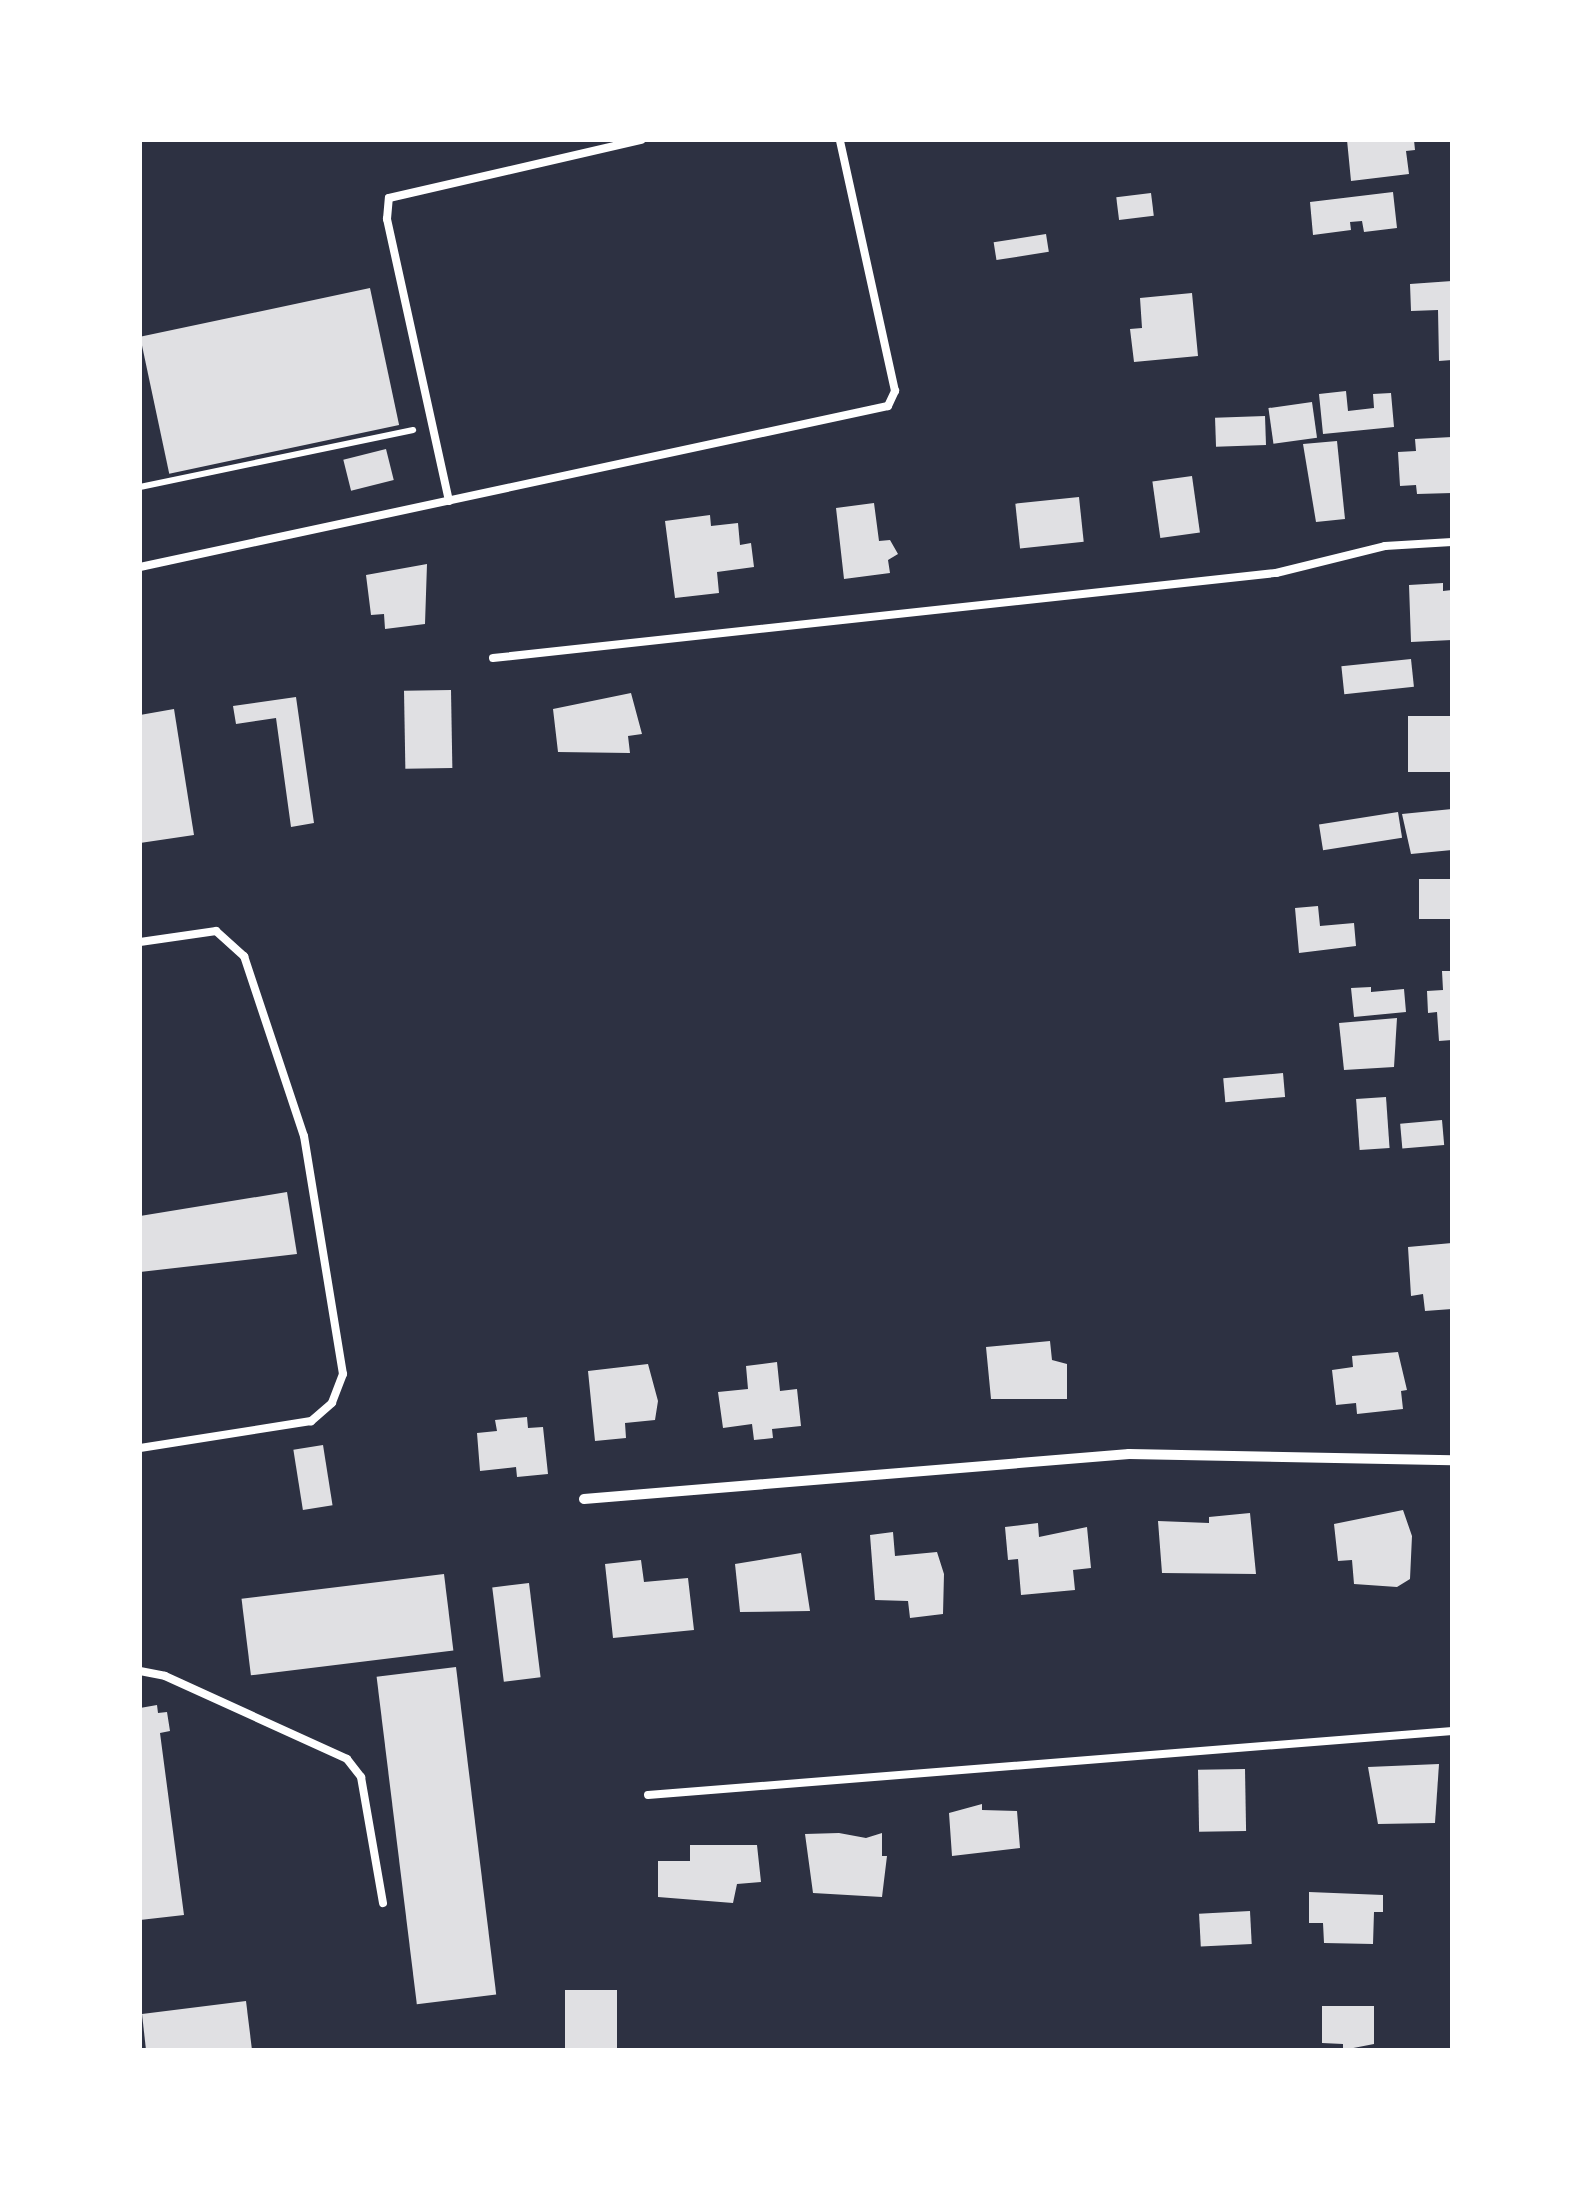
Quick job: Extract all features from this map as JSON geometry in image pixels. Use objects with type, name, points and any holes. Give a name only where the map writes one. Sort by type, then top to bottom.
[{"type":"street","points":[[584,1499],[1130,1454],[1452,1460]]},
{"type":"lane","points":[[449,502],[387,219],[389,198],[641,140]]},
{"type":"lane","points":[[140,567],[888,406],[895,391],[840,140]]},
{"type":"lane","points":[[493,658],[1276,573],[1385,546],[1452,542]]},
{"type":"lane","points":[[140,942],[216,931],[244,956],[304,1136],[343,1374],[332,1403],[311,1421],[140,1448]]},
{"type":"lane","points":[[140,1671],[166,1676],[347,1759],[361,1777],[383,1903]]},
{"type":"lane","points":[[648,1795],[1452,1731]]},
{"type":"path","points":[[140,487],[433,426]]},
{"type":"building","points":[[1347,140],[1414,140],[1415,150],[1406,151],[1409,174],[1351,181]]},
{"type":"building","points":[[1393,192],[1397,228],[1364,232],[1362,221],[1350,222],[1351,230],[1313,235],[1310,202]]},
{"type":"building","points":[[1151,193],[1154,216],[1119,220],[1116,197]]},
{"type":"building","points":[[1046,234],[1049,252],[996,260],[994,242]]},
{"type":"building","points":[[1452,281],[1452,360],[1439,361],[1438,310],[1411,311],[1410,284]]},
{"type":"building","points":[[370,288],[399,425],[169,474],[140,337]]},
{"type":"building","points":[[1192,293],[1198,356],[1134,362],[1130,329],[1142,328],[1140,298]]},
{"type":"building","points":[[1346,391],[1348,411],[1374,408],[1373,394],[1391,393],[1394,427],[1323,434],[1319,394]]},
{"type":"building","points":[[1312,402],[1317,438],[1273,444],[1268,408]]},
{"type":"building","points":[[1265,416],[1266,445],[1216,447],[1215,418]]},
{"type":"building","points":[[1452,437],[1452,493],[1417,494],[1416,485],[1400,486],[1398,452],[1416,451],[1415,439]]},
{"type":"building","points":[[1337,441],[1345,519],[1316,522],[1303,444]]},
{"type":"building","points":[[386,449],[394,480],[351,491],[343,460]]},
{"type":"building","points":[[1192,476],[1200,532],[1160,538],[1152,482]]},
{"type":"building","points":[[1079,497],[1084,542],[1020,548],[1015,504]]},
{"type":"building","points":[[874,503],[879,541],[890,540],[898,554],[888,560],[890,573],[844,579],[836,508]]},
{"type":"building","points":[[710,515],[711,526],[738,523],[740,545],[751,543],[754,567],[717,572],[719,593],[675,598],[665,521]]},
{"type":"building","points":[[427,564],[425,624],[385,629],[384,614],[371,615],[366,575]]},
{"type":"building","points":[[1443,583],[1443,591],[1452,590],[1452,640],[1411,642],[1409,585]]},
{"type":"building","points":[[1411,659],[1414,687],[1344,694],[1341,666]]},
{"type":"building","points":[[451,690],[452,768],[405,769],[404,691]]},
{"type":"building","points":[[631,693],[642,734],[628,736],[630,753],[558,752],[553,709]]},
{"type":"building","points":[[296,697],[314,823],[291,827],[276,718],[236,724],[233,706]]},
{"type":"building","points":[[174,709],[194,835],[140,843],[140,715]]},
{"type":"building","points":[[1408,716],[1452,716],[1452,772],[1408,772]]},
{"type":"building","points":[[1452,809],[1452,850],[1411,854],[1402,814]]},
{"type":"building","points":[[1398,812],[1402,838],[1323,850],[1319,825]]},
{"type":"building","points":[[1419,879],[1452,879],[1452,919],[1419,919]]},
{"type":"building","points":[[1318,906],[1320,926],[1354,923],[1356,946],[1299,953],[1295,908]]},
{"type":"building","points":[[1442,971],[1452,971],[1452,1040],[1439,1041],[1437,1012],[1428,1013],[1427,991],[1443,990]]},
{"type":"building","points":[[1371,987],[1371,992],[1404,989],[1406,1012],[1354,1017],[1351,988]]},
{"type":"building","points":[[1397,1018],[1394,1067],[1344,1070],[1339,1023]]},
{"type":"building","points":[[1283,1073],[1285,1097],[1225,1102],[1223,1078]]},
{"type":"building","points":[[1386,1097],[1390,1148],[1360,1150],[1356,1099]]},
{"type":"building","points":[[1442,1120],[1444,1145],[1402,1149],[1400,1124]]},
{"type":"building","points":[[287,1192],[297,1254],[140,1272],[140,1216]]},
{"type":"building","points":[[1452,1243],[1452,1309],[1425,1311],[1423,1294],[1411,1296],[1408,1247]]},
{"type":"building","points":[[1050,1341],[1052,1360],[1067,1364],[1067,1399],[991,1399],[986,1347]]},
{"type":"building","points":[[1398,1352],[1407,1390],[1401,1391],[1403,1409],[1357,1414],[1356,1403],[1336,1405],[1332,1370],[1353,1367],[1352,1356]]},
{"type":"building","points":[[777,1362],[780,1391],[797,1389],[801,1426],[772,1429],[773,1438],[754,1440],[752,1424],[723,1428],[718,1392],[748,1389],[746,1366]]},
{"type":"building","points":[[648,1364],[658,1401],[655,1420],[625,1423],[626,1438],[595,1441],[588,1371]]},
{"type":"building","points":[[527,1417],[528,1428],[543,1427],[548,1474],[517,1477],[516,1467],[480,1471],[477,1433],[497,1431],[495,1420]]},
{"type":"building","points":[[323,1445],[333,1505],[303,1510],[293,1450]]},
{"type":"building","points":[[1403,1510],[1412,1536],[1410,1579],[1397,1587],[1354,1584],[1352,1560],[1338,1561],[1334,1524]]},
{"type":"building","points":[[1250,1513],[1256,1574],[1162,1573],[1158,1521],[1209,1523],[1209,1517]]},
{"type":"building","points":[[1038,1523],[1039,1537],[1087,1527],[1091,1568],[1073,1570],[1075,1590],[1021,1595],[1018,1559],[1008,1560],[1005,1527]]},
{"type":"building","points":[[893,1532],[895,1556],[937,1552],[944,1574],[943,1614],[910,1618],[908,1601],[875,1600],[870,1535]]},
{"type":"building","points":[[801,1553],[810,1611],[740,1612],[735,1564]]},
{"type":"building","points":[[641,1560],[644,1582],[688,1578],[694,1630],[613,1638],[605,1564]]},
{"type":"building","points":[[444,1574],[453,1650],[251,1675],[242,1599]]},
{"type":"building","points":[[529,1583],[541,1677],[504,1682],[492,1588]]},
{"type":"building","points":[[456,1667],[496,1995],[417,2004],[377,1677]]},
{"type":"building","points":[[157,1705],[158,1713],[167,1712],[170,1731],[160,1733],[184,1915],[140,1920],[140,1708]]},
{"type":"building","points":[[1439,1764],[1435,1823],[1378,1824],[1368,1767]]},
{"type":"building","points":[[1245,1769],[1246,1831],[1199,1832],[1198,1770]]},
{"type":"building","points":[[982,1804],[982,1810],[1017,1811],[1020,1848],[952,1856],[949,1813]]},
{"type":"building","points":[[839,1833],[866,1838],[882,1833],[882,1856],[887,1856],[882,1897],[813,1893],[805,1834]]},
{"type":"building","points":[[690,1845],[757,1845],[761,1882],[737,1884],[733,1903],[658,1897],[658,1861],[690,1861]]},
{"type":"building","points":[[1309,1892],[1383,1895],[1383,1912],[1374,1912],[1373,1944],[1324,1943],[1323,1923],[1309,1923]]},
{"type":"building","points":[[1250,1911],[1252,1944],[1201,1947],[1199,1914]]},
{"type":"building","points":[[565,1990],[617,1990],[617,2050],[565,2050]]},
{"type":"building","points":[[246,2001],[252,2050],[146,2050],[142,2014]]},
{"type":"building","points":[[1322,2006],[1374,2006],[1374,2044],[1343,2050],[1343,2044],[1322,2043]]}]
